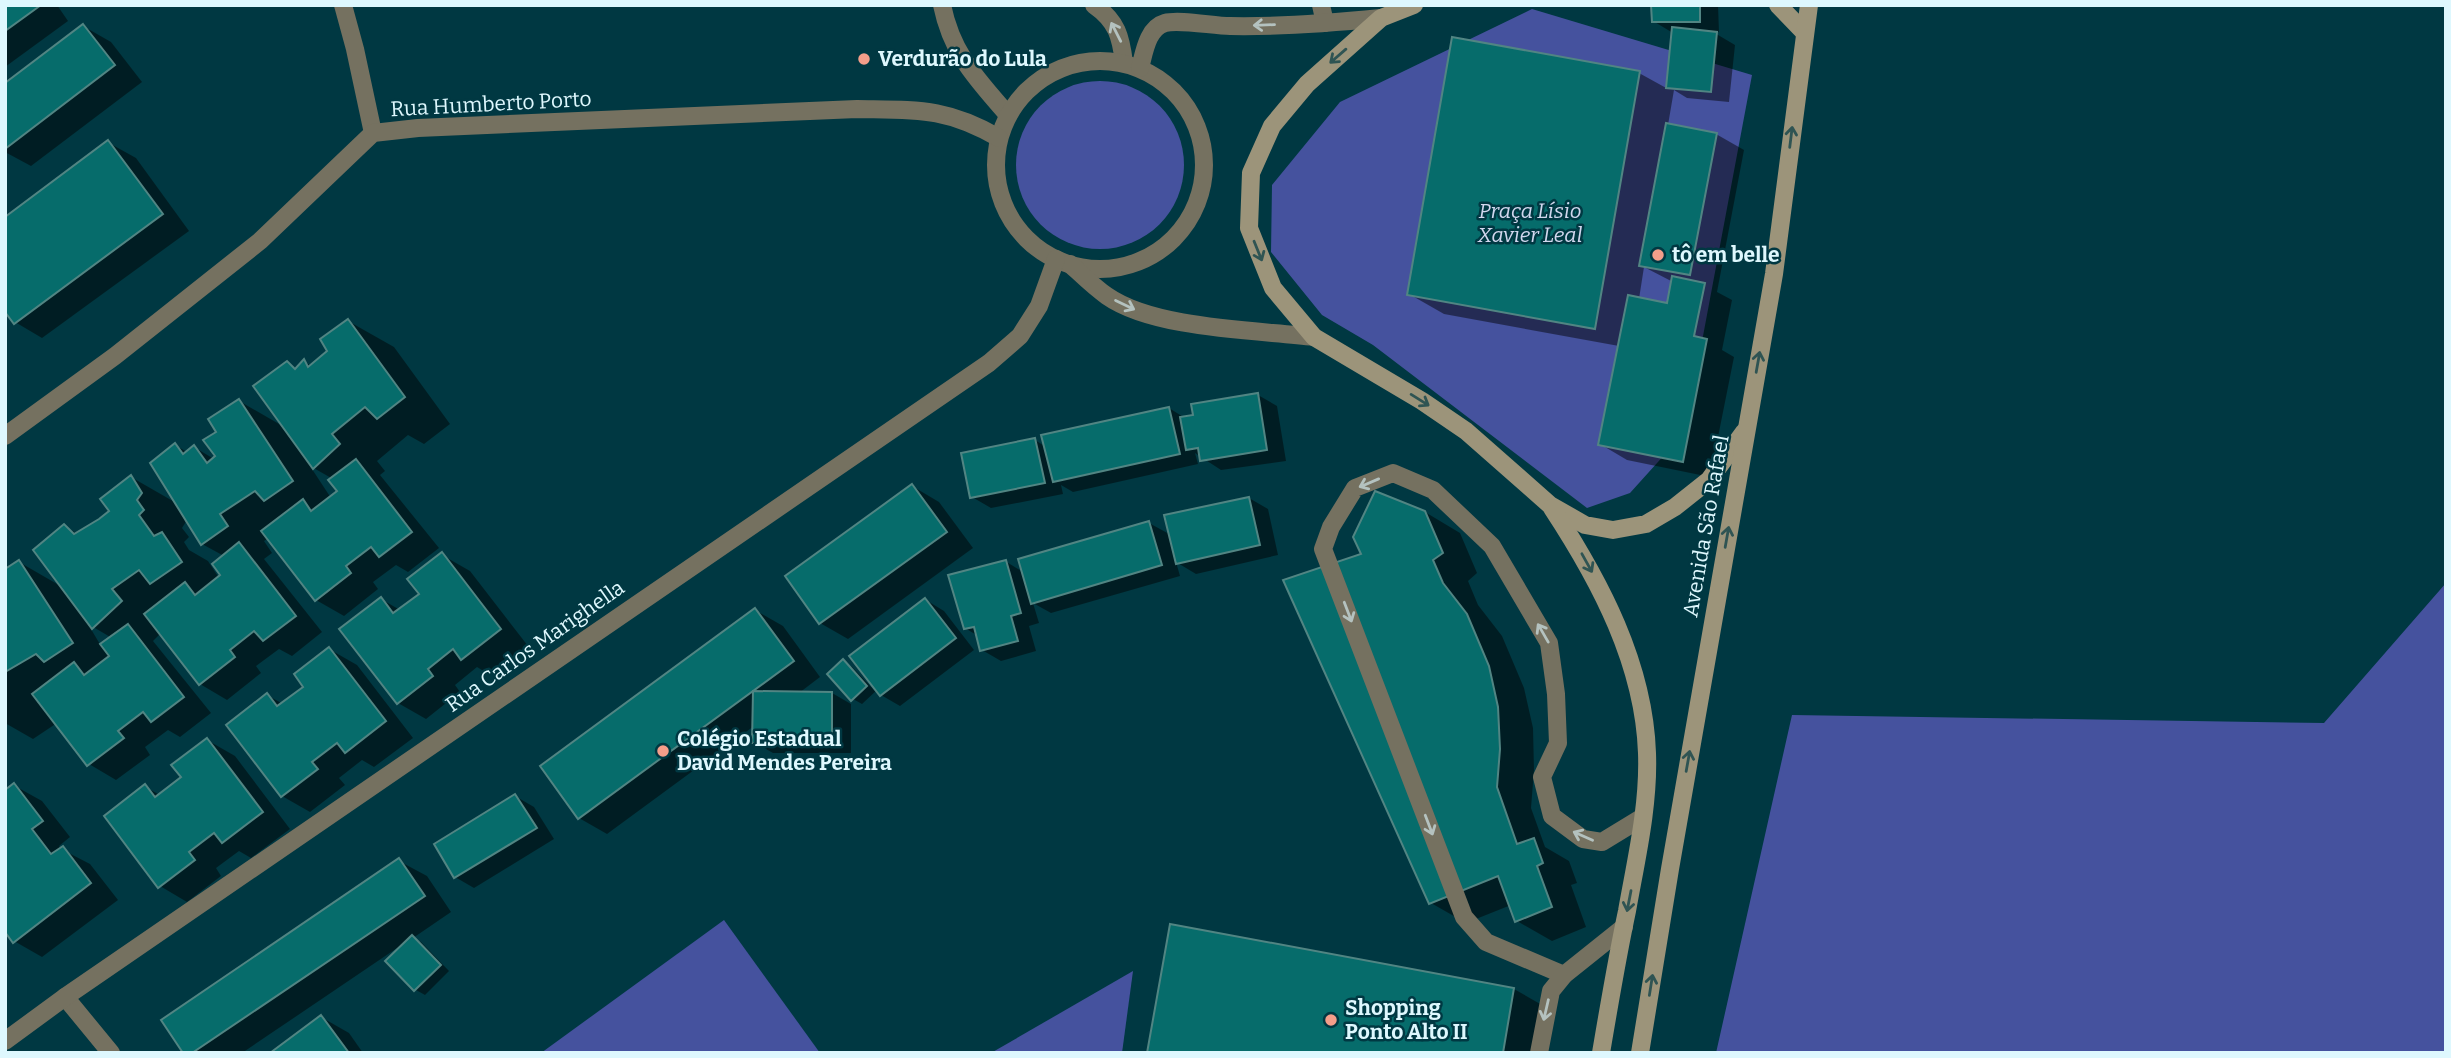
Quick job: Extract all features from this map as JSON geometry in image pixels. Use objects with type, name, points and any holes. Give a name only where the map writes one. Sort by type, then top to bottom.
[{"type":"main road","points":[[1414,5],[1381,18],[1298,94],[1272,125],[1251,173],[1249,228],[1273,288],[1314,337],[1422,401],[1466,431],[1550,505],[1585,525],[1613,530],[1646,524],[1675,507],[1709,480],[1746,429]]},
{"type":"main road","points":[[1778,5],[1804,32]]},
{"type":"main road","name":"Avenida São Rafael","points":[[1640,1053],[1774,274],[1809,5]]},
{"type":"main road","points":[[1550,505],[1586,560],[1629,659],[1641,704],[1647,753],[1643,817],[1601,1053]]},
{"type":"street","points":[[342,5],[373,133]]},
{"type":"street","points":[[942,5],[949,36],[974,76],[1008,115]]},
{"type":"street","points":[[1094,5],[1109,18],[1121,36],[1132,66]]},
{"type":"street","points":[[1321,5],[1325,23]]},
{"type":"street","points":[[1132,66],[1154,31],[1165,23],[1233,27],[1381,18]]},
{"type":"street","points":[[1063,262],[1099,269],[1127,265],[1154,254],[1176,237],[1196,205],[1202,187],[1205,158],[1199,130],[1185,104],[1165,83],[1132,66],[1089,61],[1057,69],[1029,88],[1008,115],[999,138],[996,167],[1001,195],[1013,221],[1032,243],[1063,262],[1108,297],[1141,313],[1172,321],[1314,337]]},
{"type":"street","name":"Rua Humberto Porto","points":[[5,436],[116,356],[260,241],[373,133],[418,128],[857,109],[945,114],[972,123],[999,138]]},
{"type":"street","name":"Rua Carlos Marighella","points":[[5,1041],[65,997],[989,363],[1020,336],[1063,262]]},
{"type":"street","points":[[1563,975],[1486,943],[1464,916],[1323,549],[1331,527],[1355,488],[1393,473],[1433,489],[1492,546],[1549,643],[1556,694],[1558,743],[1542,777],[1552,816],[1583,839],[1602,842],[1643,817]]},
{"type":"street","points":[[1539,1053],[1551,991],[1563,975],[1623,927]]},
{"type":"street","points":[[65,997],[111,1053]]},
{"type":"green space","name":"Praça Lísio Xavier Leal","points":[[1532,9],[1752,75],[1685,432],[1630,493],[1587,508],[1373,345],[1322,315],[1271,252],[1272,185],[1340,102]]},
{"type":"green space","points":[[1100,81],[1132,88],[1159,106],[1177,133],[1184,165],[1177,197],[1159,224],[1132,242],[1100,249],[1068,242],[1041,224],[1023,197],[1016,165],[1023,133],[1041,106],[1068,88]]},
{"type":"green space","points":[[2446,583],[2446,1053],[1716,1053],[1792,715],[2324,723]]},
{"type":"green space","points":[[724,920],[820,1053],[541,1053]]},
{"type":"green space","points":[[1133,971],[1122,1053],[991,1053]]},
{"type":"building","points":[[5,5],[41,5],[5,31]]},
{"type":"building","points":[[1651,5],[1700,5],[1700,22],[1652,22]]},
{"type":"building","points":[[83,24],[115,65],[5,149],[5,83]]},
{"type":"building","points":[[1672,27],[1717,32],[1711,92],[1666,88]]},
{"type":"building","points":[[1452,37],[1640,71],[1595,329],[1407,295]]},
{"type":"building","points":[[1666,123],[1717,133],[1690,275],[1639,266]]},
{"type":"building","points":[[108,140],[163,214],[14,324],[5,312],[5,217]]},
{"type":"building","points":[[1672,276],[1705,283],[1694,336],[1707,339],[1683,462],[1598,445],[1628,295],[1667,303]]},
{"type":"building","points":[[348,319],[405,397],[377,419],[365,407],[332,434],[340,444],[313,469],[253,386],[287,361],[295,369],[304,359],[308,367],[327,351],[320,339]]},
{"type":"building","points":[[1258,393],[1267,450],[1200,461],[1198,448],[1186,450],[1180,417],[1193,415],[1191,404]]},
{"type":"building","points":[[239,399],[293,481],[264,501],[255,491],[220,514],[228,526],[201,545],[150,463],[175,443],[183,454],[194,445],[207,463],[215,456],[203,440],[216,432],[208,419]]},
{"type":"building","points":[[1169,407],[1180,454],[1053,482],[1041,435]]},
{"type":"building","points":[[1035,438],[1045,483],[970,498],[961,453]]},
{"type":"building","points":[[356,459],[412,532],[379,557],[371,547],[346,566],[351,573],[315,601],[261,531],[303,499],[311,511],[337,491],[328,480]]},
{"type":"building","points":[[131,475],[142,493],[137,500],[144,510],[139,515],[154,536],[162,532],[182,562],[150,584],[139,570],[112,589],[122,601],[92,629],[33,550],[64,524],[74,534],[99,519],[109,511],[100,499]]},
{"type":"building","points":[[912,484],[947,532],[819,624],[785,576]]},
{"type":"building","points":[[1375,491],[1425,511],[1443,553],[1433,560],[1443,583],[1467,614],[1489,666],[1498,707],[1500,749],[1497,787],[1517,844],[1534,838],[1543,863],[1537,866],[1552,907],[1515,922],[1498,876],[1429,904],[1283,580],[1361,554],[1353,537]]},
{"type":"building","points":[[1249,497],[1260,545],[1176,564],[1164,515]]},
{"type":"building","points":[[1149,521],[1162,565],[1031,604],[1018,559]]},
{"type":"building","points":[[239,542],[296,616],[263,641],[254,631],[230,650],[235,657],[199,685],[144,614],[185,582],[195,595],[220,575],[212,564]]},
{"type":"building","points":[[442,552],[501,629],[461,660],[453,649],[428,669],[433,676],[397,704],[339,629],[381,597],[393,613],[419,594],[407,579]]},
{"type":"building","points":[[19,560],[73,643],[44,662],[36,654],[5,672],[5,569]]},
{"type":"building","points":[[1006,560],[1021,613],[1011,616],[1018,641],[980,651],[974,627],[964,629],[948,575]]},
{"type":"building","points":[[925,598],[956,638],[880,696],[849,656]]},
{"type":"building","points":[[755,608],[794,661],[578,819],[540,766]]},
{"type":"building","points":[[128,624],[184,697],[151,722],[143,712],[118,731],[124,738],[87,766],[32,694],[74,662],[84,675],[109,656],[100,644]]},
{"type":"building","points":[[329,647],[386,721],[345,753],[337,743],[312,762],[318,769],[281,797],[226,725],[267,693],[277,706],[303,687],[294,674]]},
{"type":"building","points":[[843,659],[867,686],[851,701],[827,674]]},
{"type":"building","points":[[753,691],[832,692],[832,743],[752,743]]},
{"type":"building","points":[[207,738],[263,812],[222,843],[214,833],[189,852],[195,860],[158,888],[104,816],[145,784],[155,797],[181,777],[171,765]]},
{"type":"building","points":[[14,783],[43,821],[32,829],[51,854],[63,846],[91,883],[13,943],[5,932],[5,790]]},
{"type":"building","points":[[515,794],[537,828],[454,878],[434,844]]},
{"type":"building","points":[[399,858],[425,896],[192,1053],[183,1053],[161,1020]]},
{"type":"building","name":"Shopping Ponto Alto II","points":[[1170,924],[1514,988],[1503,1053],[1147,1053]]},
{"type":"building","points":[[412,935],[441,965],[414,991],[385,961]]},
{"type":"building","points":[[321,1015],[349,1053],[270,1053]]},
{"type":"place","name":"Verdurão do Lula","points":[[864,59]]},
{"type":"place","name":"tô em belle","points":[[1658,255]]},
{"type":"place","name":"Colégio Estadual David Mendes Pereira","points":[[663,751]]},
{"type":"place","name":"Shopping Ponto Alto II","points":[[1331,1020]]}]
